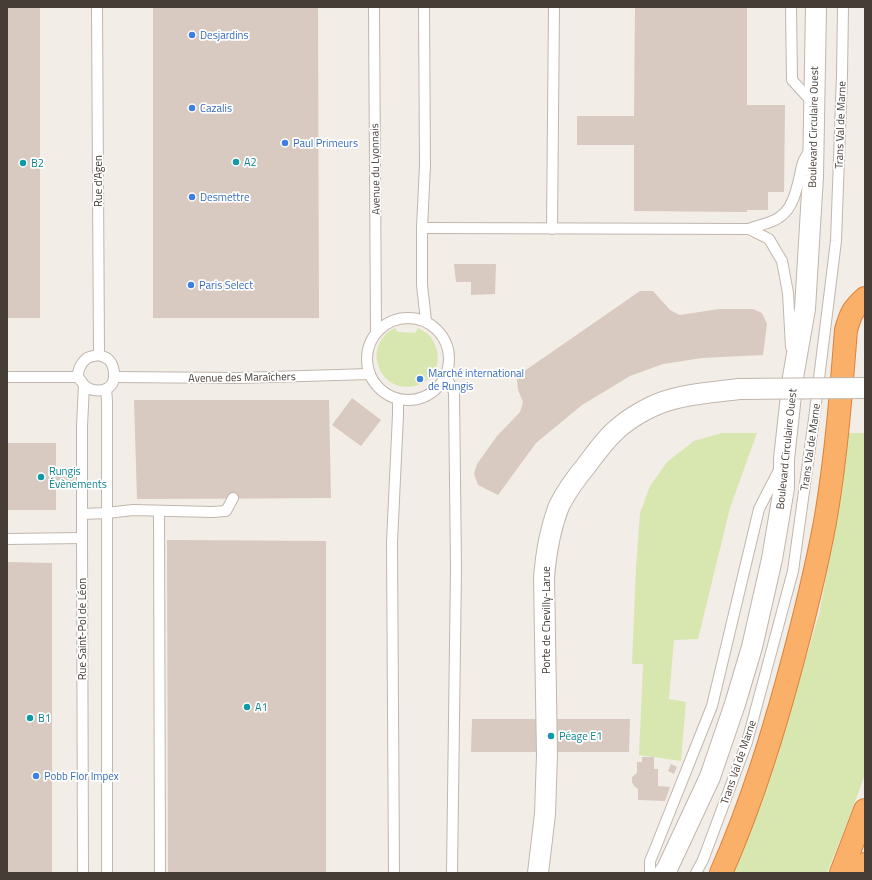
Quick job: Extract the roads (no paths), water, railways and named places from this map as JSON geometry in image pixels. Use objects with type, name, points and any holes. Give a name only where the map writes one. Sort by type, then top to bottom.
[{"type":"highway","points":[[721,873],[729,856],[753,791],[776,723],[811,589],[824,522],[837,435],[846,330],[850,316],[854,309],[865,298]]},
{"type":"highway","points":[[841,873],[865,810]]},
{"type":"highway","points":[[862,873],[865,864]]},
{"type":"street","name":"Boulevard Circulaire Ouest","points":[[664,873],[710,777],[735,704],[752,647],[772,559],[784,488],[784,459],[793,377],[805,308],[814,144],[816,7]]},
{"type":"street","name":"Porte de Chevilly-Larue","points":[[538,873],[545,814],[547,755],[544,577],[550,534],[560,506],[574,480],[615,431],[632,418],[650,408],[673,399],[702,393],[739,389],[865,388]]},
{"type":"lane","name":"Rue d'Agen","points":[[97,7],[99,355]]},
{"type":"lane","name":"Avenue du Lyonnais","points":[[374,7],[376,332]]},
{"type":"lane","points":[[424,7],[425,165],[422,228],[422,285],[426,321]]},
{"type":"lane","points":[[552,228],[554,7]]},
{"type":"lane","points":[[791,7],[792,80],[814,104]]},
{"type":"lane","name":"Trans Val de Marne","points":[[696,873],[703,860],[747,742],[793,571],[836,241],[842,75],[842,7]]},
{"type":"lane","points":[[422,228],[749,229],[758,225],[767,224],[787,211],[795,194],[803,160],[814,144]]},
{"type":"lane","points":[[749,229],[769,239],[782,261],[788,293],[793,377]]},
{"type":"lane","points":[[405,317],[426,321],[435,327],[448,345],[450,356],[446,377],[431,393],[420,398],[409,400],[398,399],[387,394],[378,386],[370,374],[366,364],[370,342],[376,332],[384,324],[394,320],[405,317]]},
{"type":"lane","points":[[7,377],[81,381],[93,390],[100,391],[106,389],[112,384],[114,370],[111,362],[106,357],[99,355],[88,358],[79,369],[81,381]]},
{"type":"lane","name":"Avenue des Maraîchers","points":[[114,377],[236,378],[370,374]]},
{"type":"lane","points":[[446,377],[454,392],[456,568],[452,873]]},
{"type":"lane","name":"Rue Saint-Pol de Léon","points":[[81,381],[83,873]]},
{"type":"lane","points":[[106,389],[107,873]]},
{"type":"lane","points":[[394,873],[392,542],[398,399]]},
{"type":"lane","points":[[650,873],[650,861],[712,706],[759,510],[784,459]]},
{"type":"lane","points":[[82,514],[133,510],[212,512],[226,510],[233,498]]},
{"type":"lane","points":[[159,511],[160,873]]},
{"type":"lane","points":[[7,539],[82,538]]},
{"type":"place","name":"Desjardins","points":[[192,35]]},
{"type":"place","name":"Cazalis","points":[[192,108]]},
{"type":"place","name":"Paul Primeurs","points":[[285,143]]},
{"type":"place","name":"A2","points":[[236,162]]},
{"type":"place","name":"B2","points":[[23,163]]},
{"type":"place","name":"Desmettre","points":[[192,197]]},
{"type":"place","name":"Paris Select","points":[[191,285]]},
{"type":"place","name":"Marché international de Rungis","points":[[420,379]]},
{"type":"place","name":"Rungis Évènements","points":[[41,477]]},
{"type":"place","name":"A1","points":[[247,707]]},
{"type":"place","name":"B1","points":[[30,718]]},
{"type":"place","name":"Péage E1","points":[[551,736]]},
{"type":"place","name":"Pobb Flor Impex","points":[[36,776]]}]
